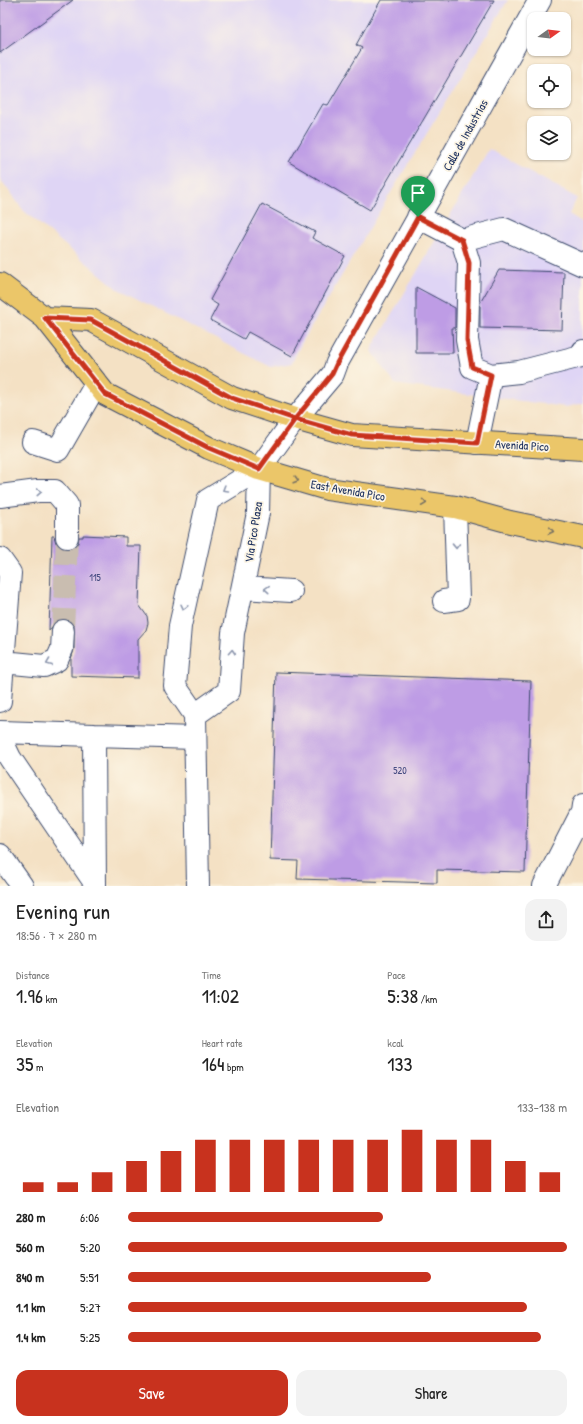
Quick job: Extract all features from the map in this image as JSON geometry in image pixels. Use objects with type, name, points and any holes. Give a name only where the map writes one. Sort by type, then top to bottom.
[{"type":"main road","name":"East Avenida Pico","points":[[0,284],[45,318],[105,394],[209,448],[259,469],[327,489],[455,507],[510,522],[583,537]]},
{"type":"main road","points":[[45,318],[91,320],[232,398],[295,419]]},
{"type":"main road","name":"Avenida Pico","points":[[295,419],[352,435],[583,449]]},
{"type":"street","name":"Calle de Industrias","points":[[259,469],[295,419],[332,374],[540,0]]},
{"type":"street","points":[[418,217],[462,240],[504,229],[583,265]]},
{"type":"street","points":[[462,240],[469,263],[467,340],[472,367],[491,375],[519,372],[581,356],[583,351]]},
{"type":"street","points":[[477,443],[491,375]]},
{"type":"street","points":[[33,442],[58,450],[96,384]]},
{"type":"street","points":[[198,886],[195,715],[175,686],[180,626],[208,500],[259,469]]},
{"type":"street","name":"Via Pico Plaza","points":[[195,715],[229,691],[233,633],[258,513],[259,469]]},
{"type":"street","points":[[0,496],[38,491],[55,491],[67,505],[67,537]]},
{"type":"street","points":[[444,601],[458,599],[455,507]]},
{"type":"street","points":[[0,558],[10,573],[0,701]]},
{"type":"street","points":[[243,588],[291,591]]},
{"type":"street","points":[[3,662],[44,666],[57,660],[62,649],[63,631]]},
{"type":"street","points":[[0,732],[195,738]]},
{"type":"street","points":[[94,735],[95,884]]},
{"type":"street","points":[[0,737],[10,758],[95,884]]},
{"type":"street","points":[[544,886],[582,812],[583,805]]},
{"type":"street","points":[[0,855],[22,886]]},
{"type":"shaded area","points":[[0,0],[508,0],[390,194],[300,346],[292,363],[271,367],[118,289],[24,211],[0,179]]},
{"type":"shaded area","points":[[489,149],[577,198],[569,214],[583,223],[583,403],[566,407],[395,384],[371,350]]},
{"type":"building","points":[[0,0],[73,0],[0,53]]},
{"type":"building","points":[[381,0],[494,0],[370,210],[289,162],[323,104],[328,105],[362,48],[356,45]]},
{"type":"building","points":[[262,204],[315,232],[312,238],[345,256],[292,356],[248,332],[244,339],[210,320],[218,305],[210,300]]},
{"type":"building","points":[[499,270],[564,272],[562,330],[480,328],[480,303]]},
{"type":"building","points":[[416,287],[455,308],[455,328],[452,328],[453,353],[416,353]]},
{"type":"building","points":[[83,535],[126,537],[126,546],[141,546],[139,605],[147,616],[148,623],[146,630],[138,639],[138,678],[71,676],[71,659],[74,650],[74,626],[70,621],[63,619],[57,620],[49,631],[52,536],[54,536],[56,543],[60,548],[67,549],[74,548],[78,543],[79,537],[83,537]]},
{"type":"building","points":[[276,672],[531,681],[525,872],[437,870],[437,883],[297,879],[298,861],[270,860]]},
{"type":"tunnel","points":[[63,631],[67,537]]},
{"type":"route","points":[[418,217],[332,374],[295,419],[259,469],[209,448],[105,394],[45,318],[91,320],[232,398],[295,419],[352,435],[477,443],[491,375],[472,367],[467,340],[469,263],[462,240],[418,217]]}]
